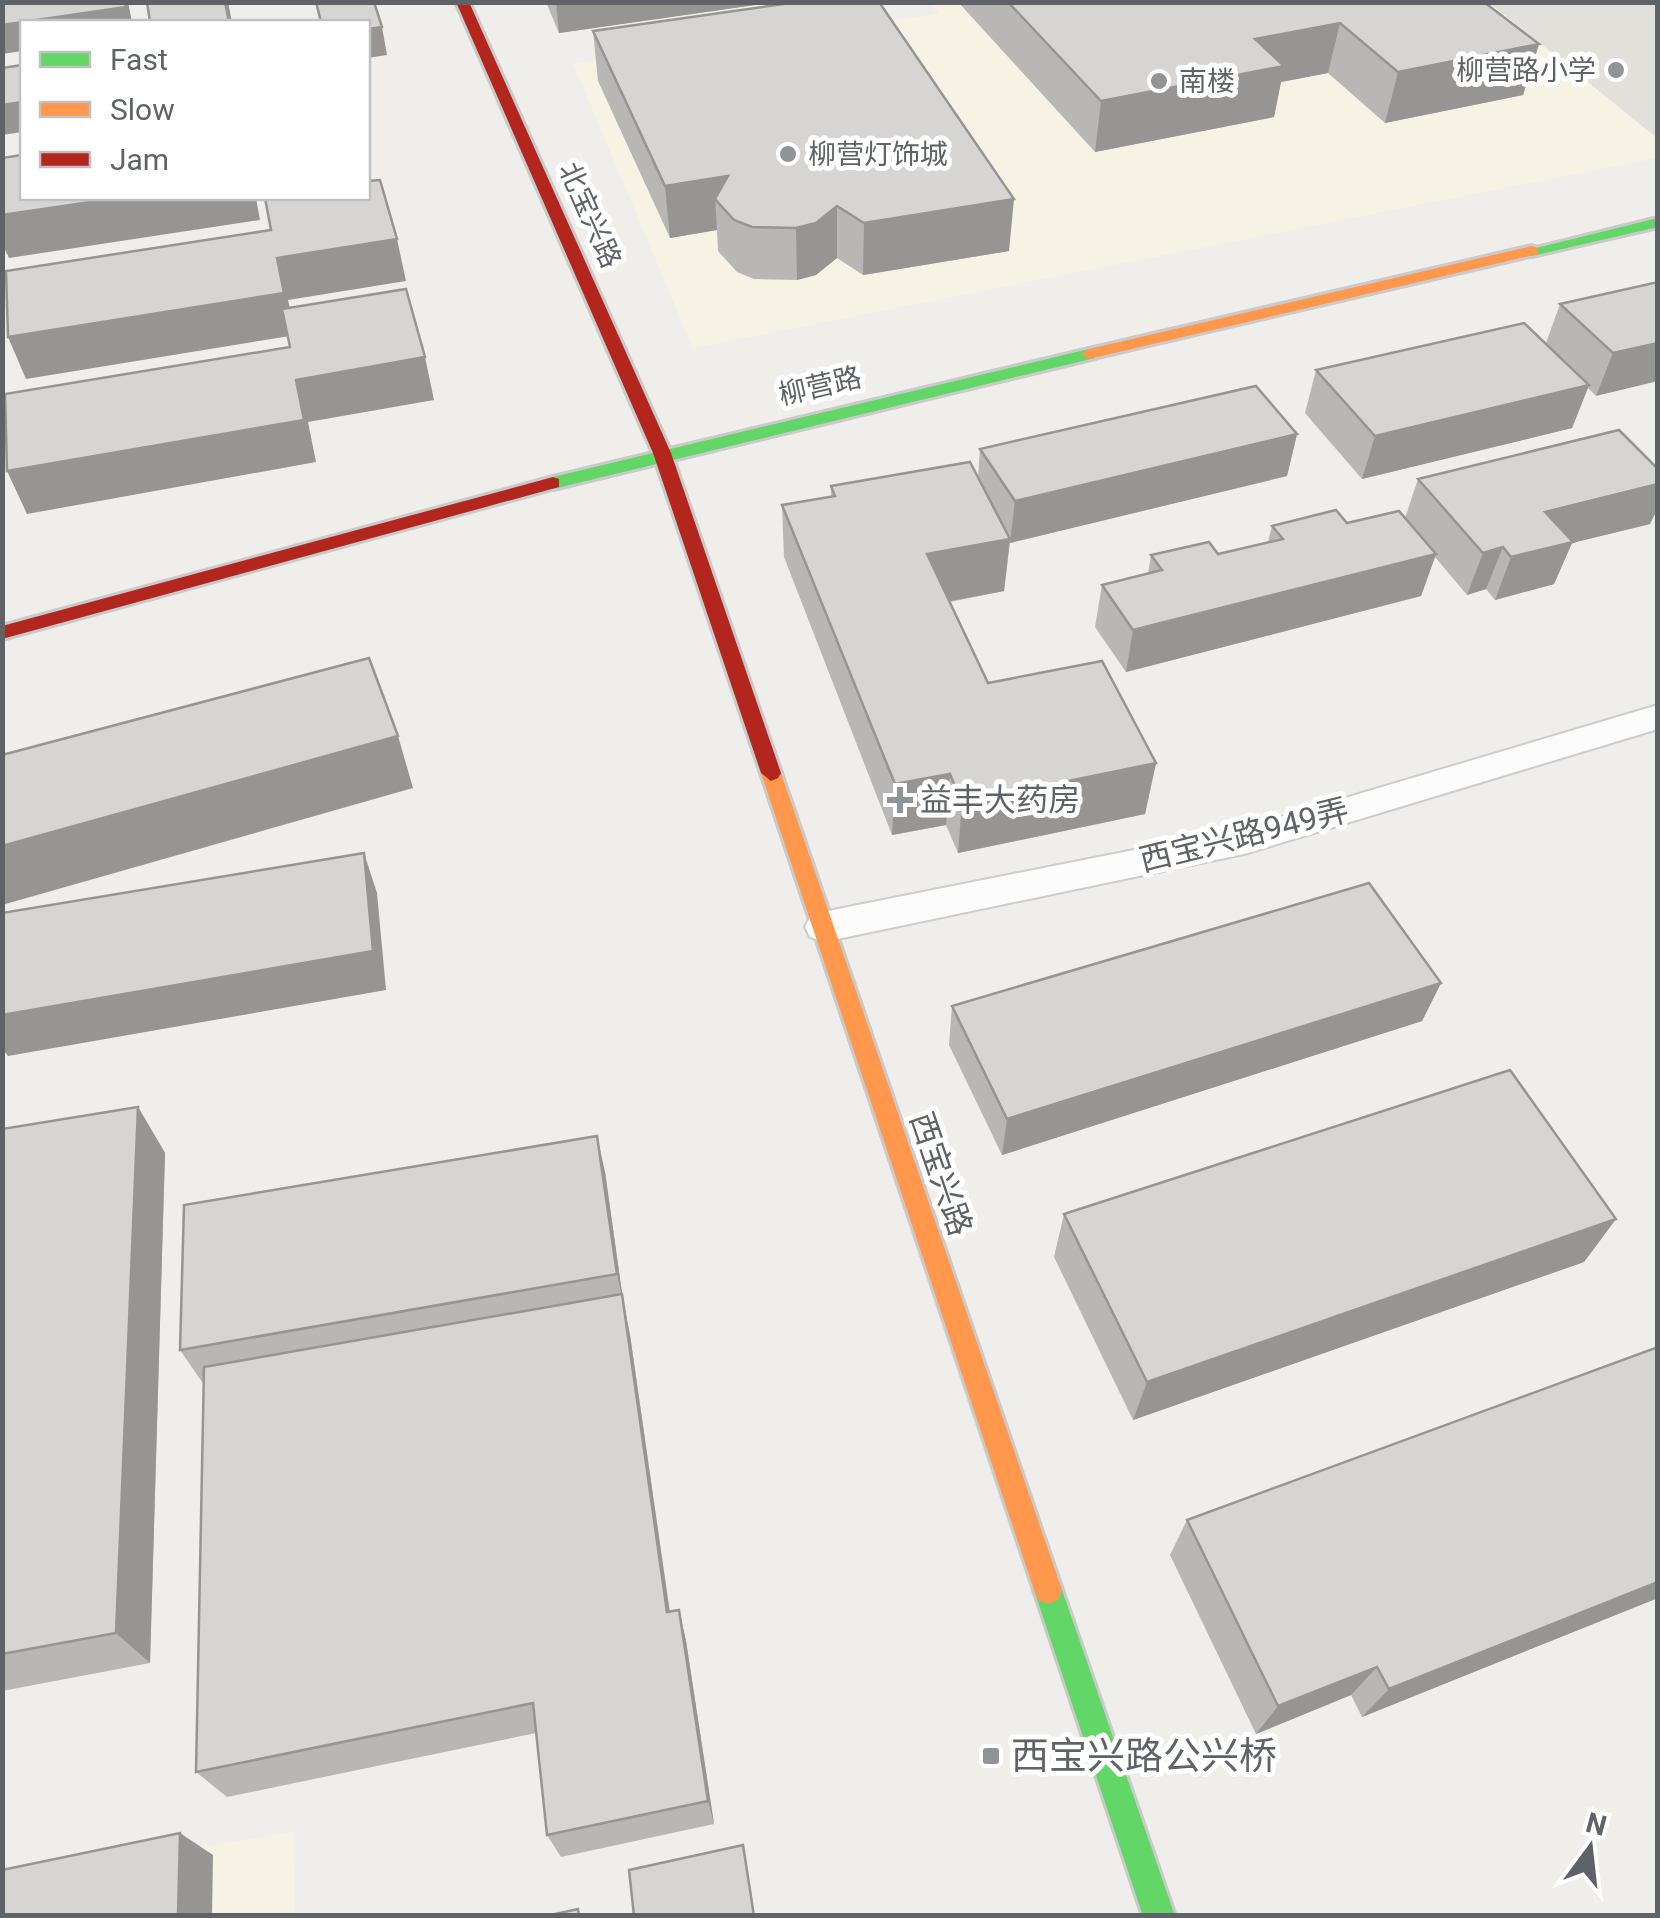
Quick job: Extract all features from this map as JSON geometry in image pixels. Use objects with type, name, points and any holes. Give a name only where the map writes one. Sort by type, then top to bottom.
[{"type":"street","name":"北宝兴路","points":[[462,2],[662,453]]},
{"type":"street","name":"柳营路","points":[[2,634],[662,453],[1658,222]]},
{"type":"street","name":"西宝兴路","points":[[662,453],[1159,1916]]},
{"type":"lane","name":"西宝兴路949弄","points":[[823,928],[1244,841],[1658,717]]},
{"type":"shaded area","points":[[930,3],[1490,3],[1657,138],[1657,158],[693,348],[573,63],[939,14]]},
{"type":"shaded area","name":"柳营路小学","points":[[1490,3],[1657,3],[1657,138]]},
{"type":"shaded area","points":[[295,1832],[294,1915],[3,1915],[2,1879]]},
{"type":"building","points":[[2,2],[125,2],[126,7],[20,20],[2,25]]},
{"type":"building","points":[[147,2],[225,2],[229,20],[150,20]]},
{"type":"building","points":[[316,2],[374,2],[382,27],[370,29],[370,20],[320,20]]},
{"type":"building","name":"柳营灯饰城","points":[[798,2],[879,2],[1014,199],[864,223],[837,206],[816,223],[796,228],[752,227],[734,220],[715,199],[728,176],[665,186],[593,31]]},
{"type":"building","points":[[1008,2],[1484,2],[1539,44],[1398,72],[1340,23],[1255,39],[1284,66],[1101,101]]},
{"type":"building","points":[[20,65],[20,102],[2,105],[2,68]]},
{"type":"building","points":[[20,155],[20,200],[104,200],[2,215],[2,158]]},
{"type":"building","points":[[380,180],[397,239],[277,258],[284,293],[8,337],[6,271],[271,230],[265,200],[370,200],[370,181]]},
{"type":"building","points":[[1658,282],[1658,343],[1613,353],[1560,304]]},
{"type":"building","points":[[406,289],[425,357],[296,380],[304,420],[7,471],[5,394],[290,347],[282,309]]},
{"type":"building","points":[[1524,323],[1589,385],[1375,436],[1316,370]]},
{"type":"building","points":[[1256,386],[1297,434],[1015,501],[980,449]]},
{"type":"building","points":[[1619,430],[1658,469],[1658,484],[1545,512],[1573,542],[1511,557],[1503,547],[1483,553],[1418,479]]},
{"type":"building","points":[[970,462],[1010,539],[927,554],[988,683],[1102,661],[1156,763],[962,803],[950,774],[895,784],[782,505],[835,496],[831,486]]},
{"type":"building","points":[[1336,510],[1347,523],[1399,511],[1436,554],[1133,630],[1102,585],[1162,570],[1151,555],[1209,542],[1218,554],[1283,539],[1272,526]]},
{"type":"building","points":[[369,658],[398,736],[2,846],[2,755]]},
{"type":"building","points":[[364,853],[373,951],[2,1015],[2,913]]},
{"type":"building","points":[[1369,883],[1441,983],[1007,1119],[952,1006]]},
{"type":"building","points":[[1510,1070],[1616,1219],[1147,1382],[1064,1214]]},
{"type":"building","points":[[138,1107],[116,1633],[2,1654],[2,1129]]},
{"type":"building","points":[[597,1136],[617,1274],[180,1350],[184,1205]]},
{"type":"building","points":[[622,1294],[667,1612],[679,1610],[708,1801],[547,1835],[533,1703],[196,1772],[204,1367]]},
{"type":"building","points":[[1658,1347],[1658,1582],[1389,1689],[1377,1667],[1278,1706],[1187,1520]]},
{"type":"building","points":[[180,1833],[178,1916],[2,1916],[2,1870]]},
{"type":"building","points":[[743,1845],[754,1916],[634,1916],[629,1870]]},
{"type":"building","points":[[578,1909],[579,1916],[546,1916]]},
{"type":"traffic: fast","points":[[1532,251],[1658,222]]},
{"type":"traffic: fast","points":[[553,483],[1089,354]]},
{"type":"traffic: fast","points":[[1048,1590],[1159,1916]]},
{"type":"traffic: slow","points":[[1089,354],[1532,251]]},
{"type":"traffic: slow","points":[[771,773],[1048,1590]]},
{"type":"traffic: jam","points":[[462,2],[662,453],[771,773]]},
{"type":"traffic: jam","points":[[2,633],[553,483]]},
{"type":"place","name":"柳营路小学","points":[[1616,70]]},
{"type":"place","name":"南楼","points":[[1159,81]]},
{"type":"place","name":"柳营灯饰城","points":[[788,154]]},
{"type":"place","name":"益丰大药房","points":[[900,800]]},
{"type":"place","name":"西宝兴路公兴桥","points":[[991,1756]]}]
